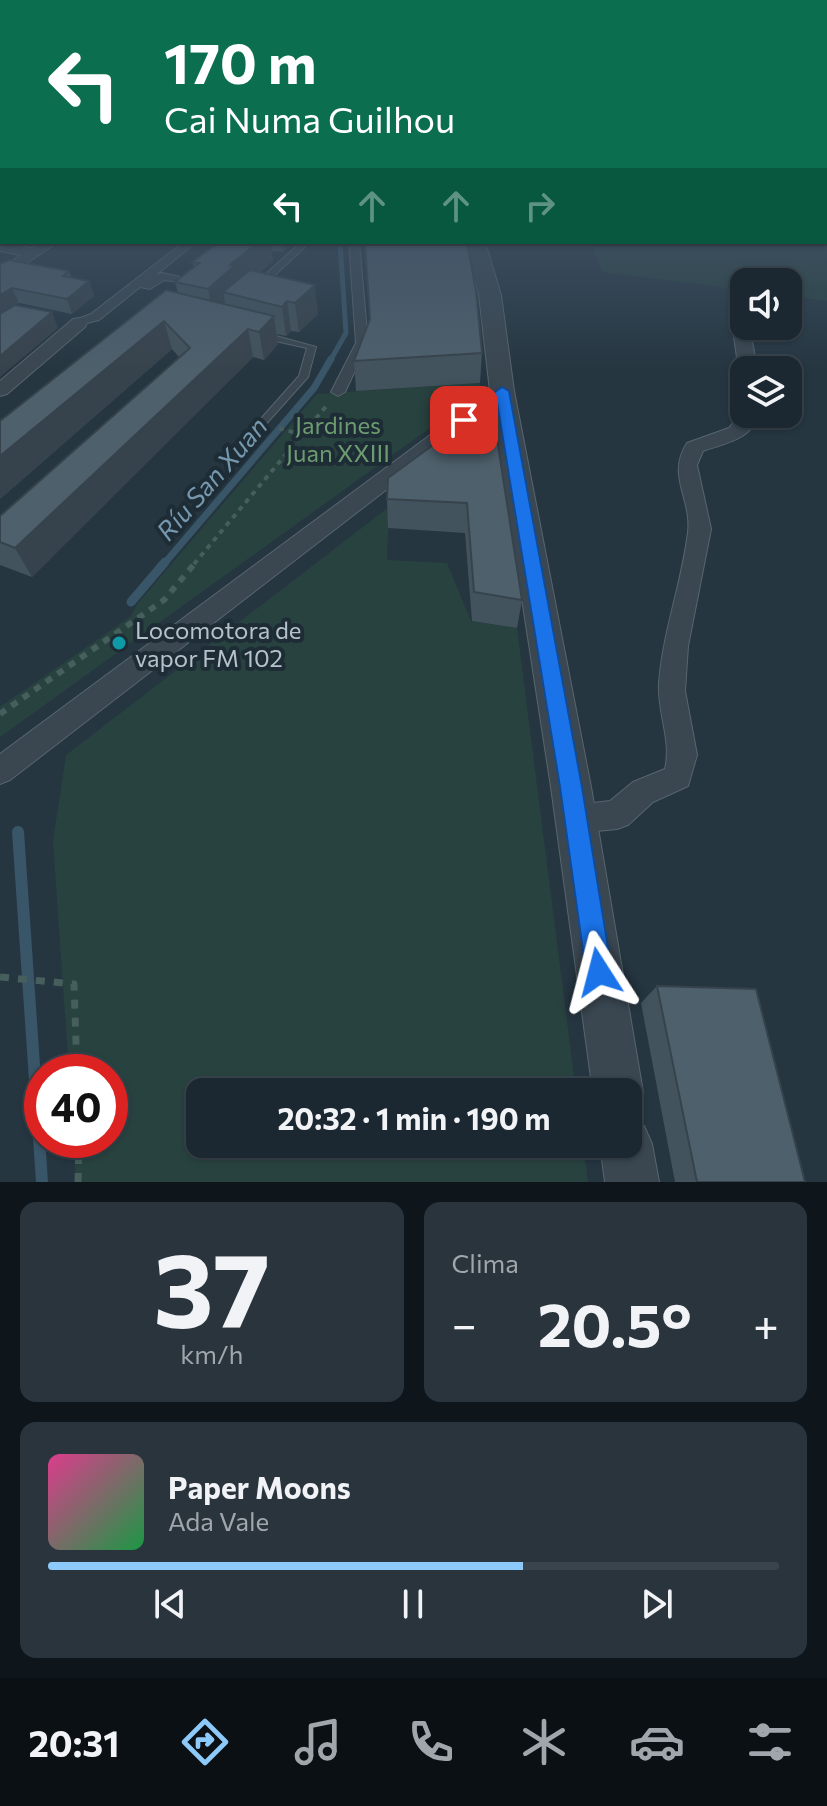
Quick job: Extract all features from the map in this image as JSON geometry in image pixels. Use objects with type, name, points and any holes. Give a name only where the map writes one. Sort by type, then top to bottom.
[{"type":"street","points":[[0,276],[23,261]]},
{"type":"street","points":[[0,390],[79,323],[95,317],[167,261]]},
{"type":"street","points":[[338,392],[362,343],[356,261]]},
{"type":"street","points":[[480,261],[490,295],[502,391],[576,819],[616,1078]]},
{"type":"street","points":[[134,287],[140,288],[121,301],[126,302],[162,276],[196,277]]},
{"type":"street","points":[[168,300],[196,277]]},
{"type":"street","points":[[51,318],[79,323]]},
{"type":"street","points":[[0,771],[502,391]]},
{"type":"street","points":[[576,819],[617,815],[643,792],[678,777],[683,755],[672,691],[675,646],[700,529],[687,465],[694,447],[740,428]]},
{"type":"street","points":[[628,1158],[632,1182]]},
{"type":"lane","points":[[268,292],[255,289],[286,261]]},
{"type":"lane","points":[[257,334],[312,347],[303,377],[262,423]]},
{"type":"path","points":[[0,714],[164,600],[338,392]]},
{"type":"path","points":[[0,977],[74,984],[76,1054]]},
{"type":"path","points":[[78,1182],[79,1158]]},
{"type":"green space","points":[[598,261],[827,261],[827,301],[802,298],[802,268],[730,268],[730,288],[602,272]]},
{"type":"green space","name":"Jardines Juan XXIII","points":[[480,383],[476,395],[0,737],[0,707],[130,617],[138,603],[317,394]]},
{"type":"green space","points":[[389,507],[387,560],[447,563],[471,621],[517,628],[574,1078],[186,1078],[186,1158],[585,1158],[588,1182],[76,1182],[74,1158],[128,1158],[128,1054],[68,1054],[53,841],[66,755]]},
{"type":"building","points":[[15,261],[69,271],[63,276],[89,281],[67,299],[12,288],[0,295],[0,264]]},
{"type":"building","points":[[235,261],[230,265],[234,266],[208,289],[175,282],[199,263],[192,262]]},
{"type":"building","points":[[366,261],[471,261],[482,353],[354,361],[370,319]]},
{"type":"building","points":[[250,270],[315,285],[295,303],[287,301],[282,307],[223,292]]},
{"type":"building","points":[[166,290],[274,316],[259,332],[248,329],[15,548],[0,542],[0,516],[190,348],[164,321],[0,456],[0,421]]},
{"type":"building","points":[[15,305],[52,312],[0,356],[0,314]]},
{"type":"building","points":[[492,407],[522,600],[474,592],[467,503],[387,499],[388,478],[477,413]]},
{"type":"building","points":[[657,986],[756,989],[805,1182],[697,1182]]},
{"type":"waterway","name":"Ríu San Xuan","points":[[330,361],[346,333],[341,261]]},
{"type":"waterway","name":"Ríu San Xuan","points":[[164,564],[314,388],[331,359]]},
{"type":"waterway","name":"Ríu San Xuan","points":[[131,602],[165,562]]},
{"type":"waterway","name":"Ríu San Xuan","points":[[18,832],[42,1182]]},
{"type":"place","name":"Locomotora de vapor FM 102","points":[[119,643]]},
{"type":"route","points":[[464,420],[502,391],[571,787],[599,972]]}]
